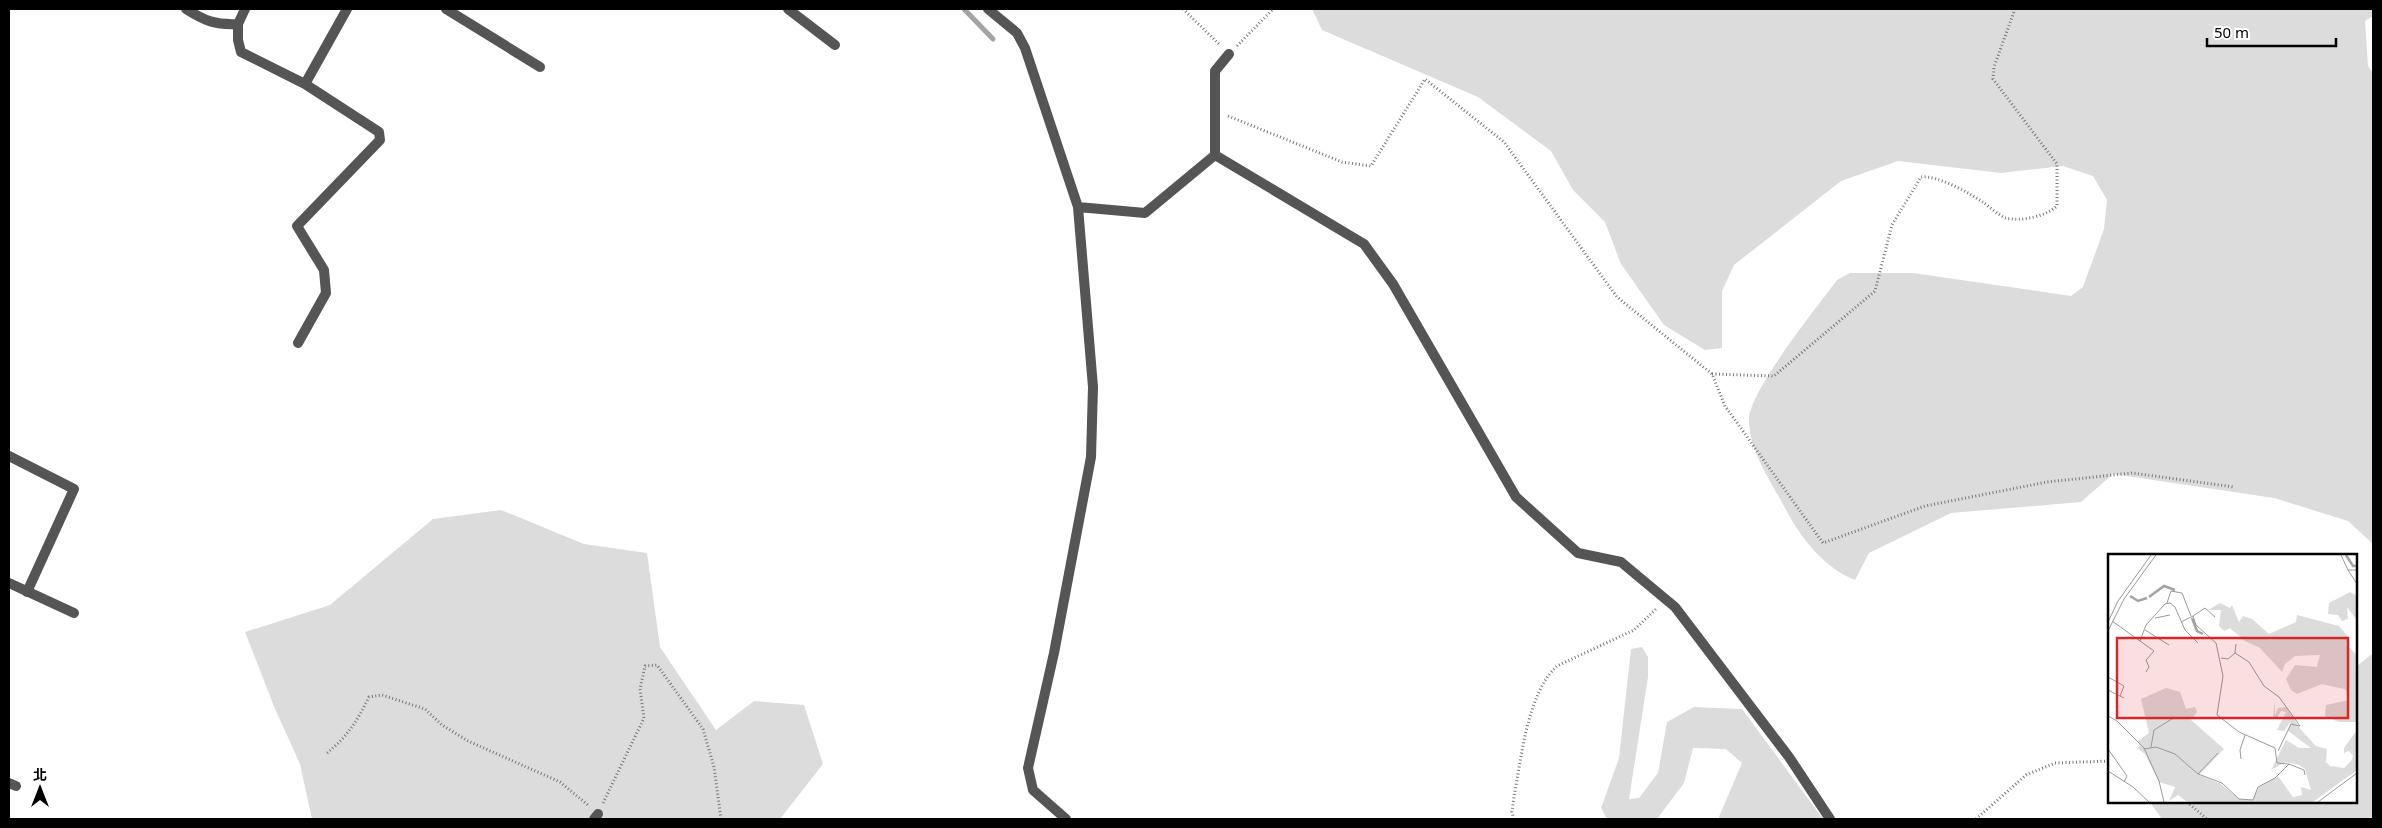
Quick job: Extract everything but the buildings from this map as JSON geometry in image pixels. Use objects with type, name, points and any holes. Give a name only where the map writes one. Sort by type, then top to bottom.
[{"type":"street","points":[[186,9],[204,21],[222,25],[238,24]]},
{"type":"street","points":[[245,9],[238,24],[238,40],[241,52],[305,84],[379,132],[380,140],[297,226],[324,270],[326,293],[298,343]]},
{"type":"street","points":[[305,84],[347,9]]},
{"type":"street","points":[[446,9],[540,67]]},
{"type":"street","points":[[788,9],[835,46]]},
{"type":"street","points":[[988,9],[1017,33],[1025,48],[1078,207],[1093,387],[1091,457],[1054,653],[1028,768],[1033,790],[1066,819]]},
{"type":"street","points":[[1078,207],[1145,212],[1215,156],[1217,111],[1215,71],[1229,54]]},
{"type":"street","points":[[1215,156],[1364,244],[1393,284],[1516,497],[1578,553],[1621,562],[1675,607],[1789,757],[1830,819]]},
{"type":"street","points":[[9,456],[74,489],[27,592]]},
{"type":"street","points":[[9,583],[74,613]]},
{"type":"path","points":[[1183,9],[1229,54],[1273,9]]},
{"type":"path","points":[[1712,374],[1774,376],[1875,291],[1892,225],[1921,177],[1930,176],[1969,194],[2006,218],[2034,217],[2049,213],[2057,206],[2057,164],[1993,79],[1994,67],[2015,9]]},
{"type":"path","points":[[1217,111],[1342,162],[1371,166],[1425,79],[1504,142],[1617,297],[1712,374],[1725,406],[1823,543],[1924,506],[2047,482],[2132,473],[2234,487]]},
{"type":"path","points":[[1514,819],[1512,812],[1514,796],[1536,696],[1546,676],[1557,666],[1634,630],[1666,600]]},
{"type":"path","points":[[327,753],[344,739],[369,697],[382,695],[425,709],[442,725],[468,741],[560,782],[596,817],[644,718],[640,688],[645,666],[656,665],[703,729],[714,767],[720,819]]},
{"type":"path","points":[[1976,819],[2026,775],[2055,763],[2108,761]]},
{"type":"path","points":[[2188,803],[2207,819]]},
{"type":"shaded area","points":[[1312,9],[2373,9],[2373,16],[2365,21],[2368,66],[2373,73],[2373,544],[2348,521],[2274,498],[2113,474],[2081,502],[1951,513],[1869,553],[1855,580],[1844,575],[1823,560],[1798,530],[1762,466],[1753,444],[1749,421],[1751,408],[1771,371],[1837,280],[1850,273],[1913,273],[2071,296],[2083,287],[2104,229],[2107,200],[2093,176],[2063,166],[2001,173],[1898,161],[1841,181],[1734,265],[1722,291],[1722,348],[1705,350],[1664,325],[1621,264],[1605,222],[1573,190],[1551,151],[1478,97],[1322,30]]},
{"type":"shaded area","points":[[501,510],[584,544],[647,553],[660,647],[716,730],[754,701],[804,705],[823,764],[780,819],[312,819],[300,764],[275,709],[245,632],[330,605],[433,519]]},
{"type":"shaded area","points":[[1642,647],[1648,657],[1648,677],[1629,799],[1639,798],[1658,773],[1667,722],[1694,707],[1742,709],[1823,819],[1718,819],[1742,763],[1726,749],[1693,748],[1684,783],[1657,819],[1607,819],[1601,808],[1619,758],[1631,649]]},
{"type":"shaded area","points":[[2373,653],[2373,819],[2162,819],[2152,803],[2357,803],[2357,666]]},
{"type":"waterway","points":[[964,9],[993,39]]}]
